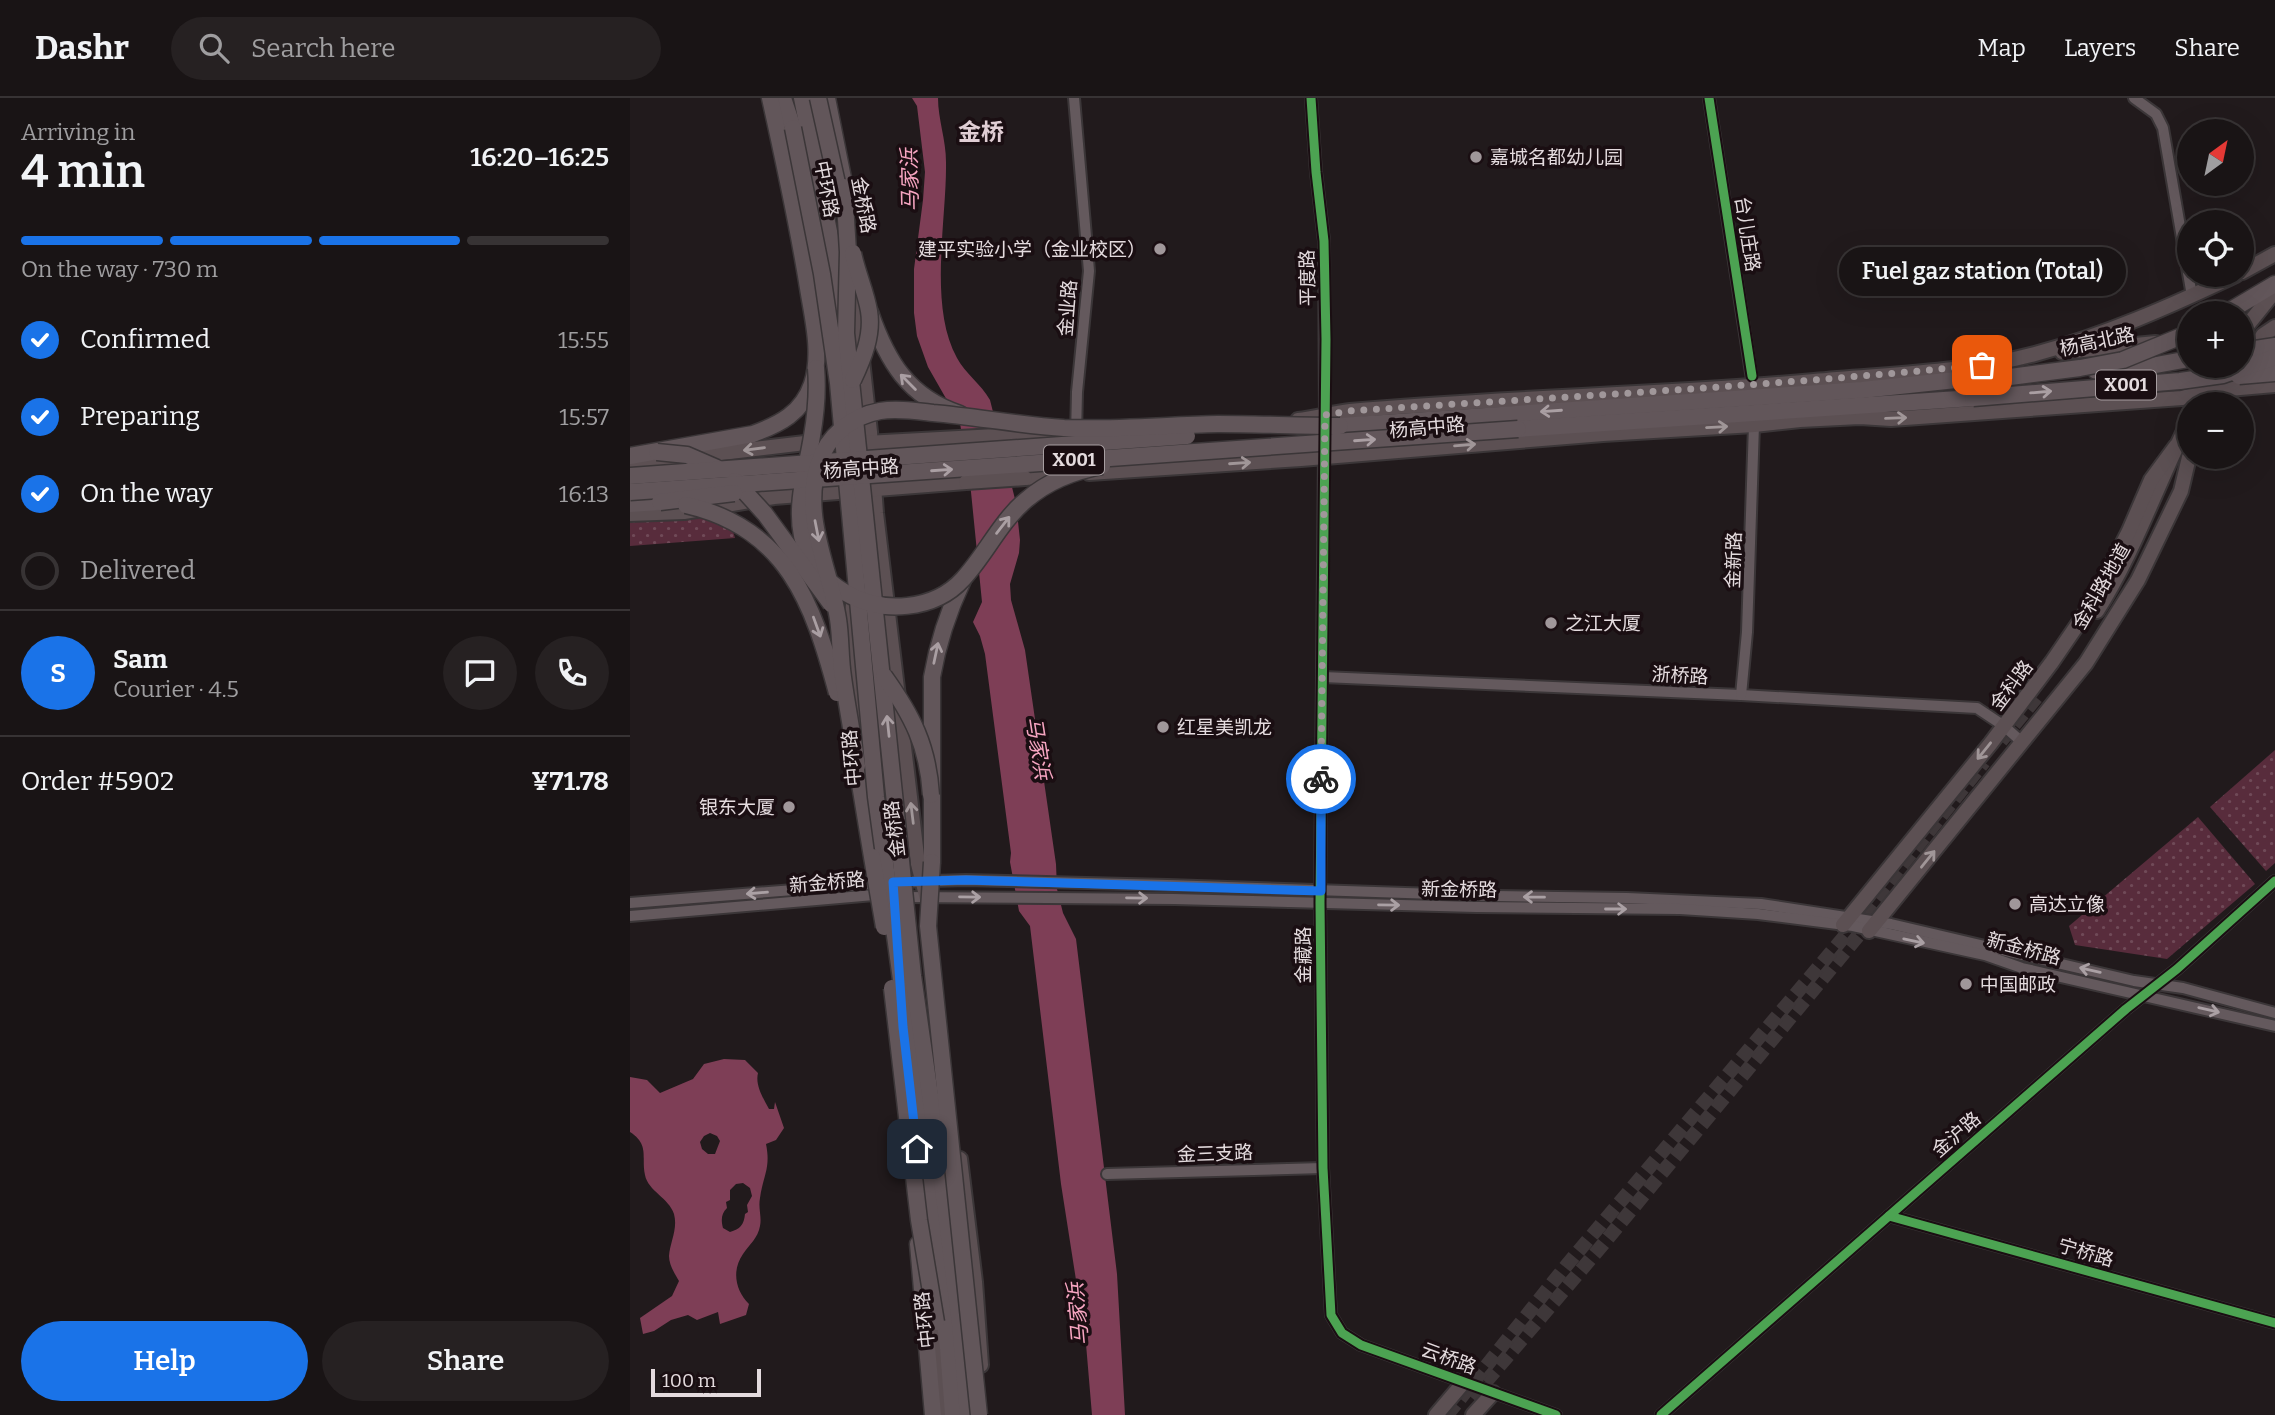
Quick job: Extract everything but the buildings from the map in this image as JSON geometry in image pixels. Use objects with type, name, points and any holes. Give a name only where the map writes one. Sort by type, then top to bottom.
[{"type":"highway","points":[[770,98],[802,254],[815,339],[816,406],[800,517],[810,556],[834,587],[857,600],[883,607],[910,606],[928,601],[963,580]]},
{"type":"highway","name":"中环路","points":[[783,98],[793,128],[822,274],[838,383],[878,815],[925,1155],[953,1415]]},
{"type":"highway","points":[[630,503],[733,494],[766,480],[795,459],[816,435],[854,378],[868,338],[857,321],[848,252],[844,187],[827,98]]},
{"type":"highway","points":[[810,99],[855,261],[857,321]]},
{"type":"highway","name":"中环路","points":[[810,99],[837,271],[857,321],[852,382],[913,976],[950,1245],[968,1415]]},
{"type":"highway","points":[[2246,301],[2275,284]]},
{"type":"highway","points":[[857,321],[878,336],[900,374],[931,401],[966,416]]},
{"type":"highway","points":[[2254,345],[2272,336]]},
{"type":"highway","name":"杨高北路","points":[[2010,377],[2123,360],[2177,338]]},
{"type":"highway","name":"X001","points":[[2180,381],[2223,374],[2275,357]]},
{"type":"highway","points":[[2010,377],[2145,367],[2177,361]]},
{"type":"highway","points":[[630,457],[753,434],[783,421],[804,401],[817,368]]},
{"type":"highway","points":[[2180,381],[2275,373]]},
{"type":"highway","name":"杨高中路","points":[[630,492],[1272,446],[1517,421],[1584,409],[2010,377]]},
{"type":"highway","name":"杨高中路","points":[[630,476],[1340,426],[1703,416],[2180,381]]},
{"type":"highway","points":[[1584,409],[1711,388]]},
{"type":"highway","points":[[950,1374],[936,1322],[919,1220],[886,943],[843,676],[838,618],[815,520],[814,490],[819,462],[827,444],[842,429],[860,417],[881,411],[900,410],[1088,429],[1218,424],[1340,426]]},
{"type":"highway","points":[[1784,410],[1860,417]]},
{"type":"highway","points":[[1603,434],[1703,416]]},
{"type":"highway","points":[[979,1415],[928,926],[932,862],[932,677],[936,651],[963,580],[1012,513],[1039,489],[1056,480],[1094,468],[1131,461],[1272,446]]},
{"type":"highway","points":[[657,452],[687,455],[705,461],[734,480],[750,495],[912,718],[926,757],[931,795]]},
{"type":"highway","points":[[660,502],[684,504],[728,517],[755,534],[778,556],[810,607],[823,643],[857,766]]},
{"type":"highway","points":[[878,815],[886,943]]},
{"type":"highway","points":[[919,1220],[917,1255],[933,1415]]},
{"type":"main road","points":[[783,98],[821,309],[833,318],[838,327],[846,448],[858,490],[870,584],[875,596],[887,611]]},
{"type":"main road","points":[[2254,265],[2275,254]]},
{"type":"main road","name":"杨高北路","points":[[2033,354],[2087,338],[2202,287]]},
{"type":"main road","points":[[2254,318],[2275,290]]},
{"type":"main road","name":"金桥路","points":[[857,321],[887,611],[918,864],[916,880]]},
{"type":"main road","points":[[2254,335],[2272,336]]},
{"type":"main road","points":[[2227,391],[2272,336]]},
{"type":"main road","points":[[2033,354],[2177,341]]},
{"type":"main road","name":"杨高中路","points":[[630,464],[805,443],[871,444],[1014,436],[1076,438],[1260,424],[1349,411],[1711,388],[1752,381],[1982,365],[2033,354]]},
{"type":"main road","name":"杨高中路","points":[[2223,392],[2275,385]]},
{"type":"main road","name":"杨高中路","points":[[630,514],[684,512],[774,496],[874,488],[1324,457],[1603,434],[1860,417],[1891,419],[2177,398]]},
{"type":"main road","points":[[847,444],[863,478],[874,488]]},
{"type":"main road","name":"金桥路","points":[[847,444],[843,491],[878,761],[887,882]]},
{"type":"main road","name":"金科路","points":[[1846,921],[2004,726],[2052,662],[2093,602],[2151,480],[2177,459]]},
{"type":"main road","name":"金科路","points":[[2167,486],[2177,467]]},
{"type":"main road","name":"金科路","points":[[1873,926],[2086,663],[2138,580],[2181,491],[2183,469]]},
{"type":"main road","name":"金科路地道","points":[[2045,695],[2086,650],[2122,593],[2149,541],[2167,486]]},
{"type":"main road","name":"金桥路","points":[[855,598],[849,631],[887,882],[893,897]]},
{"type":"main road","points":[[878,761],[895,788],[906,871],[916,880],[916,889],[926,896],[946,1031],[975,1282],[985,1415]]},
{"type":"main road","points":[[893,897],[903,1027],[926,1223],[941,1415]]},
{"type":"main road","points":[[1436,1415],[1464,1382]]},
{"type":"main road","points":[[1473,1415],[1493,1393]]},
{"type":"street","name":"金业路","points":[[1074,98],[1088,271],[1077,392],[1076,438]]},
{"type":"street","name":"平度路","points":[[1311,98],[1324,241],[1324,457]]},
{"type":"street","name":"台儿庄路","points":[[1709,98],[1752,381]]},
{"type":"street","points":[[2134,98],[2156,114],[2164,128],[2191,291]]},
{"type":"street","name":"金新路","points":[[1741,695],[1748,632],[1754,425]]},
{"type":"street","name":"金藏路","points":[[1324,457],[1320,903],[1323,1168],[1329,1304],[1336,1326]]},
{"type":"street","name":"浙桥路","points":[[1323,677],[1977,708],[2023,743]]},
{"type":"street","name":"新金桥路","points":[[630,903],[916,880],[1627,898],[1748,904],[1873,926],[2134,981],[2183,988],[2275,1013]]},
{"type":"street","name":"金沪路","points":[[1661,1415],[2275,881]]},
{"type":"street","name":"新金桥路","points":[[630,916],[874,895],[1680,909],[1846,921]]},
{"type":"street","name":"新金桥路","points":[[1873,926],[2022,968],[2275,1026]]},
{"type":"street","name":"金三支路","points":[[1107,1174],[1323,1168]]},
{"type":"street","name":"宁桥路","points":[[1889,1216],[2275,1323]]},
{"type":"street","name":"云桥路","points":[[1336,1326],[1350,1340],[1361,1345],[1556,1415]]},
{"type":"shaded area","points":[[728,513],[735,538],[630,546],[630,520]]},
{"type":"shaded area","points":[[2275,750],[2275,863],[2266,871],[2210,807]]},
{"type":"shaded area","points":[[2198,817],[2255,884],[2167,959],[2075,945],[2069,926]]},
{"type":"water","name":"马家浜","points":[[912,98],[938,98],[946,162],[941,262],[943,313],[948,337],[957,358],[990,400],[1016,503],[1020,540],[1010,584],[1011,600],[1025,650],[1056,864],[1057,889],[1063,913],[1076,939],[1117,1274],[1125,1415],[1092,1415],[1086,1344],[1061,1184],[1030,926],[1019,911],[1010,862],[985,654],[973,622],[982,602],[971,492],[960,423],[928,367],[917,336],[914,269],[925,172],[917,106]]},
{"type":"water","points":[[724,1059],[745,1060],[758,1073],[759,1087],[769,1109],[774,1109],[775,1102],[784,1128],[776,1140],[766,1144],[768,1159],[761,1190],[760,1226],[737,1267],[738,1287],[749,1304],[746,1315],[720,1324],[718,1312],[697,1320],[688,1315],[643,1334],[640,1318],[672,1296],[679,1281],[669,1256],[674,1214],[668,1203],[647,1181],[644,1152],[640,1142],[630,1132],[630,1077],[647,1080],[660,1093],[693,1079],[704,1064]],"holes":[[[710,1133],[720,1141],[715,1154],[708,1154],[702,1149],[700,1142]],[[743,1183],[750,1188],[752,1196],[747,1205],[748,1212],[741,1226],[730,1232],[723,1228],[726,1202],[730,1200],[730,1190],[736,1184]]]},
{"type":"tunnel","points":[[2001,741],[2040,693]]},
{"type":"tunnel","points":[[1447,1415],[1566,1266],[1860,918],[1984,762]]},
{"type":"tunnel","points":[[1472,1398],[1872,919]]},
{"type":"cycle path","points":[[1311,98],[1324,241],[1326,339],[1320,903],[1323,1168],[1331,1315],[1342,1333],[1361,1345],[1556,1415]]},
{"type":"cycle path","points":[[1709,98],[1752,376]]},
{"type":"cycle path","points":[[1661,1415],[2275,881]]},
{"type":"cycle path","points":[[1889,1216],[2275,1323]]},
{"type":"way so far","points":[[1321,779],[1325,415],[1349,411],[1607,393],[1753,386],[1982,365]]},
{"type":"place","name":"嘉城名都幼儿园","points":[[1476,157]]},
{"type":"place","name":"建平实验小学（金业校区）","points":[[1160,249]]},
{"type":"place","name":"Fuel gaz station (Total)","points":[[1982,365]]},
{"type":"place","name":"之江大厦","points":[[1551,623]]},
{"type":"place","name":"红星美凯龙","points":[[1163,727]]},
{"type":"place","name":"银东大厦","points":[[789,807]]},
{"type":"place","name":"高达立像","points":[[2015,904]]},
{"type":"place","name":"中国邮政","points":[[1966,984]]},
{"type":"district","name":"金桥","points":[[981,132]]},
{"type":"route","points":[[917,1149],[903,1027],[893,882],[966,880],[1321,891],[1321,779]]}]
